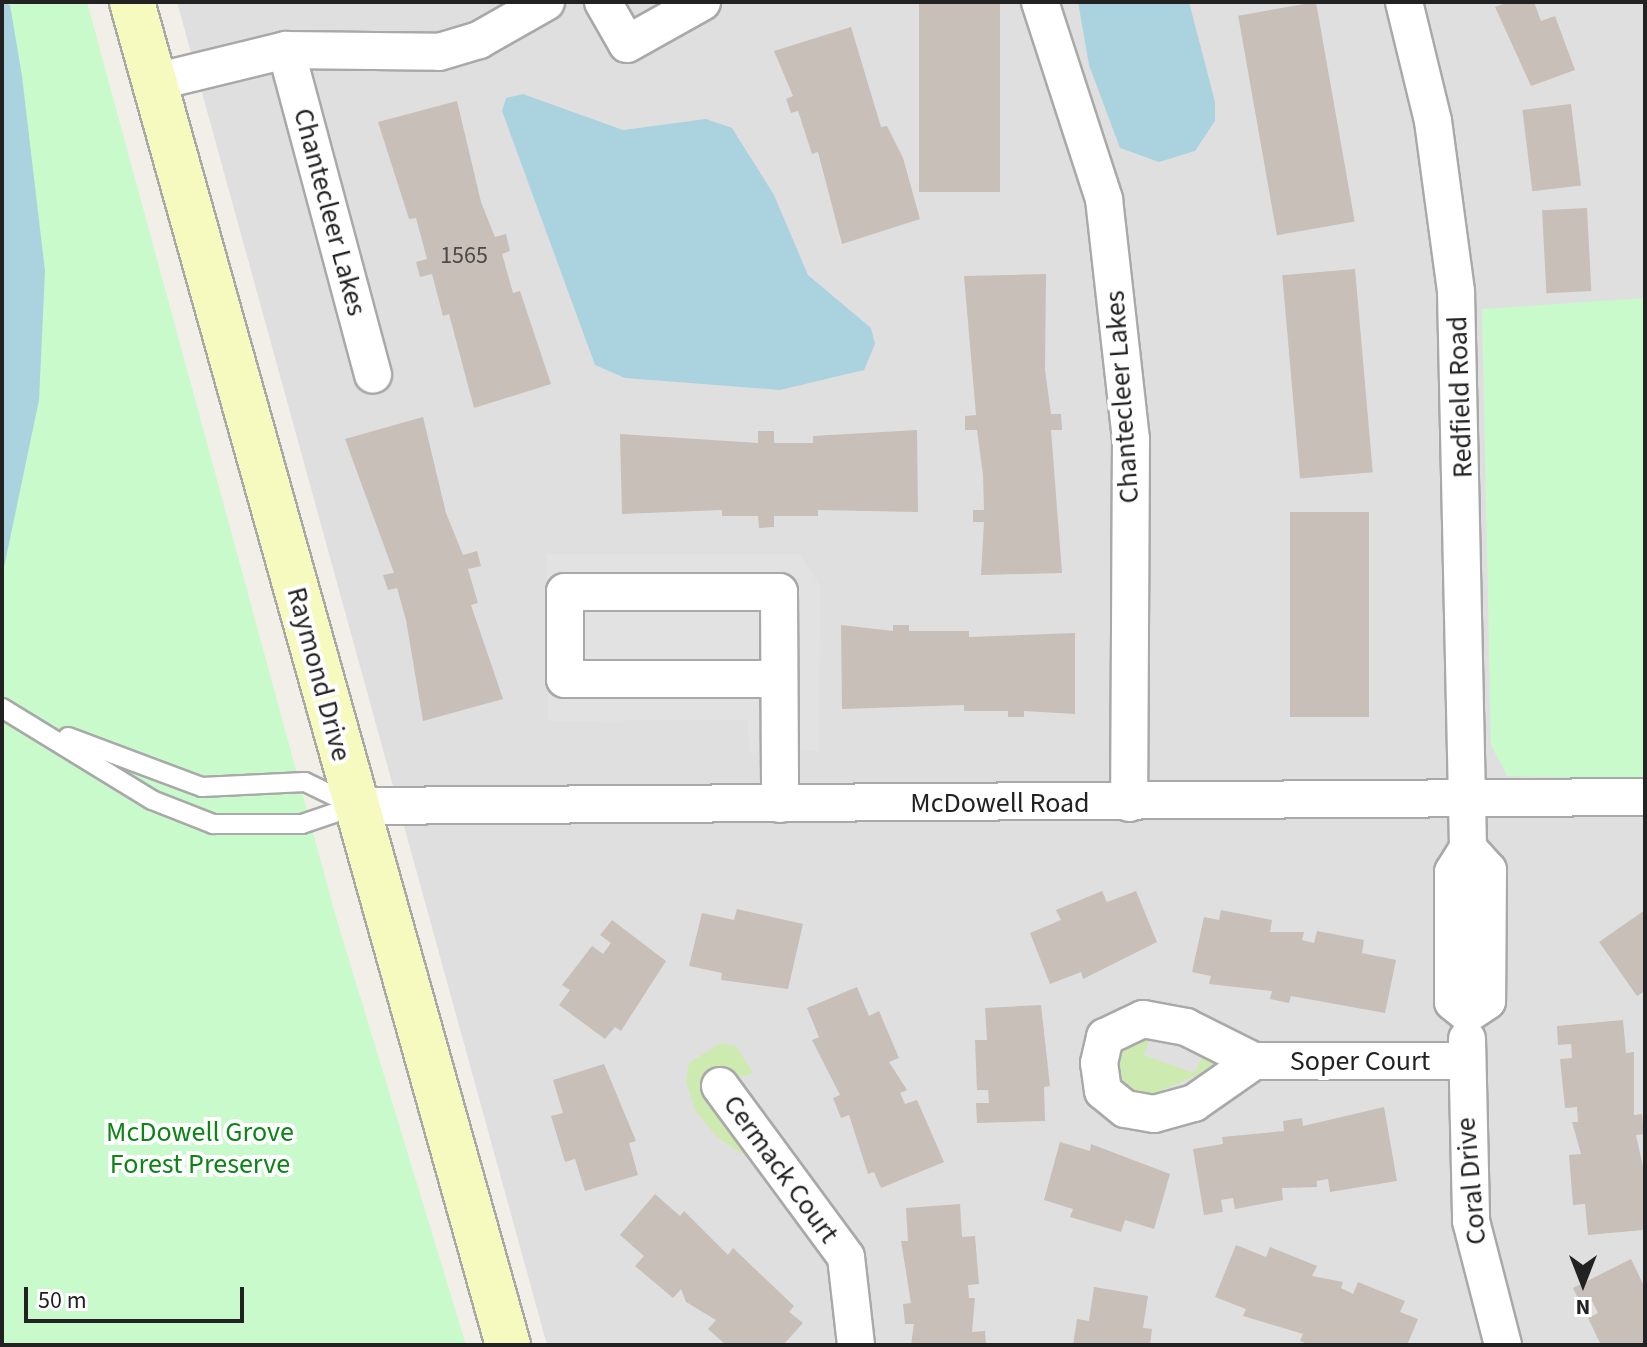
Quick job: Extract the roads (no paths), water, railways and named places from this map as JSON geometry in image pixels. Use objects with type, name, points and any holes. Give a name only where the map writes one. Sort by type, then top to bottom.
[{"type":"street","name":"Raymond Drive","points":[[132,2],[508,1345]]},
{"type":"street","points":[[155,82],[286,50],[439,52],[479,40],[546,2]]},
{"type":"street","points":[[603,2],[627,44],[702,2]]},
{"type":"street","name":"Chantecleer Lakes","points":[[1040,2],[1104,199],[1131,439],[1129,803]]},
{"type":"street","name":"Redfield Road","points":[[1404,2],[1436,136],[1456,292],[1466,798]]},
{"type":"street","name":"Chantecleer Lakes","points":[[286,50],[373,375]]},
{"type":"street","points":[[779,679],[565,679],[565,592],[779,592],[780,804]]},
{"type":"street","name":"McDowell Road","points":[[355,806],[1645,797]]},
{"type":"street","name":"Coral Drive","points":[[1466,798],[1468,848],[1453,872],[1453,1002],[1468,1014],[1466,1061],[1471,1221],[1503,1345]]},
{"type":"street","name":"Soper Court","points":[[1254,1061],[1466,1061]]},
{"type":"street","name":"Cermack Court","points":[[720,1086],[846,1257],[856,1345]]},
{"type":"lane","points":[[4,709],[152,800],[213,824],[302,824],[355,806]]},
{"type":"lane","points":[[4,709],[174,780],[235,788],[305,782],[355,806]]},
{"type":"water","points":[[2,2],[10,5],[22,76],[45,271],[39,400],[2,577]]},
{"type":"water","points":[[1078,2],[1189,2],[1215,102],[1215,121],[1195,151],[1159,162],[1120,148],[1089,65]]},
{"type":"water","points":[[523,94],[623,130],[706,119],[732,128],[774,195],[808,275],[871,328],[875,344],[864,370],[780,390],[625,378],[595,365],[502,111],[506,98]]},
{"type":"park label","name":"McDowell Grove Forest Preserve","points":[[200,1148]]}]
